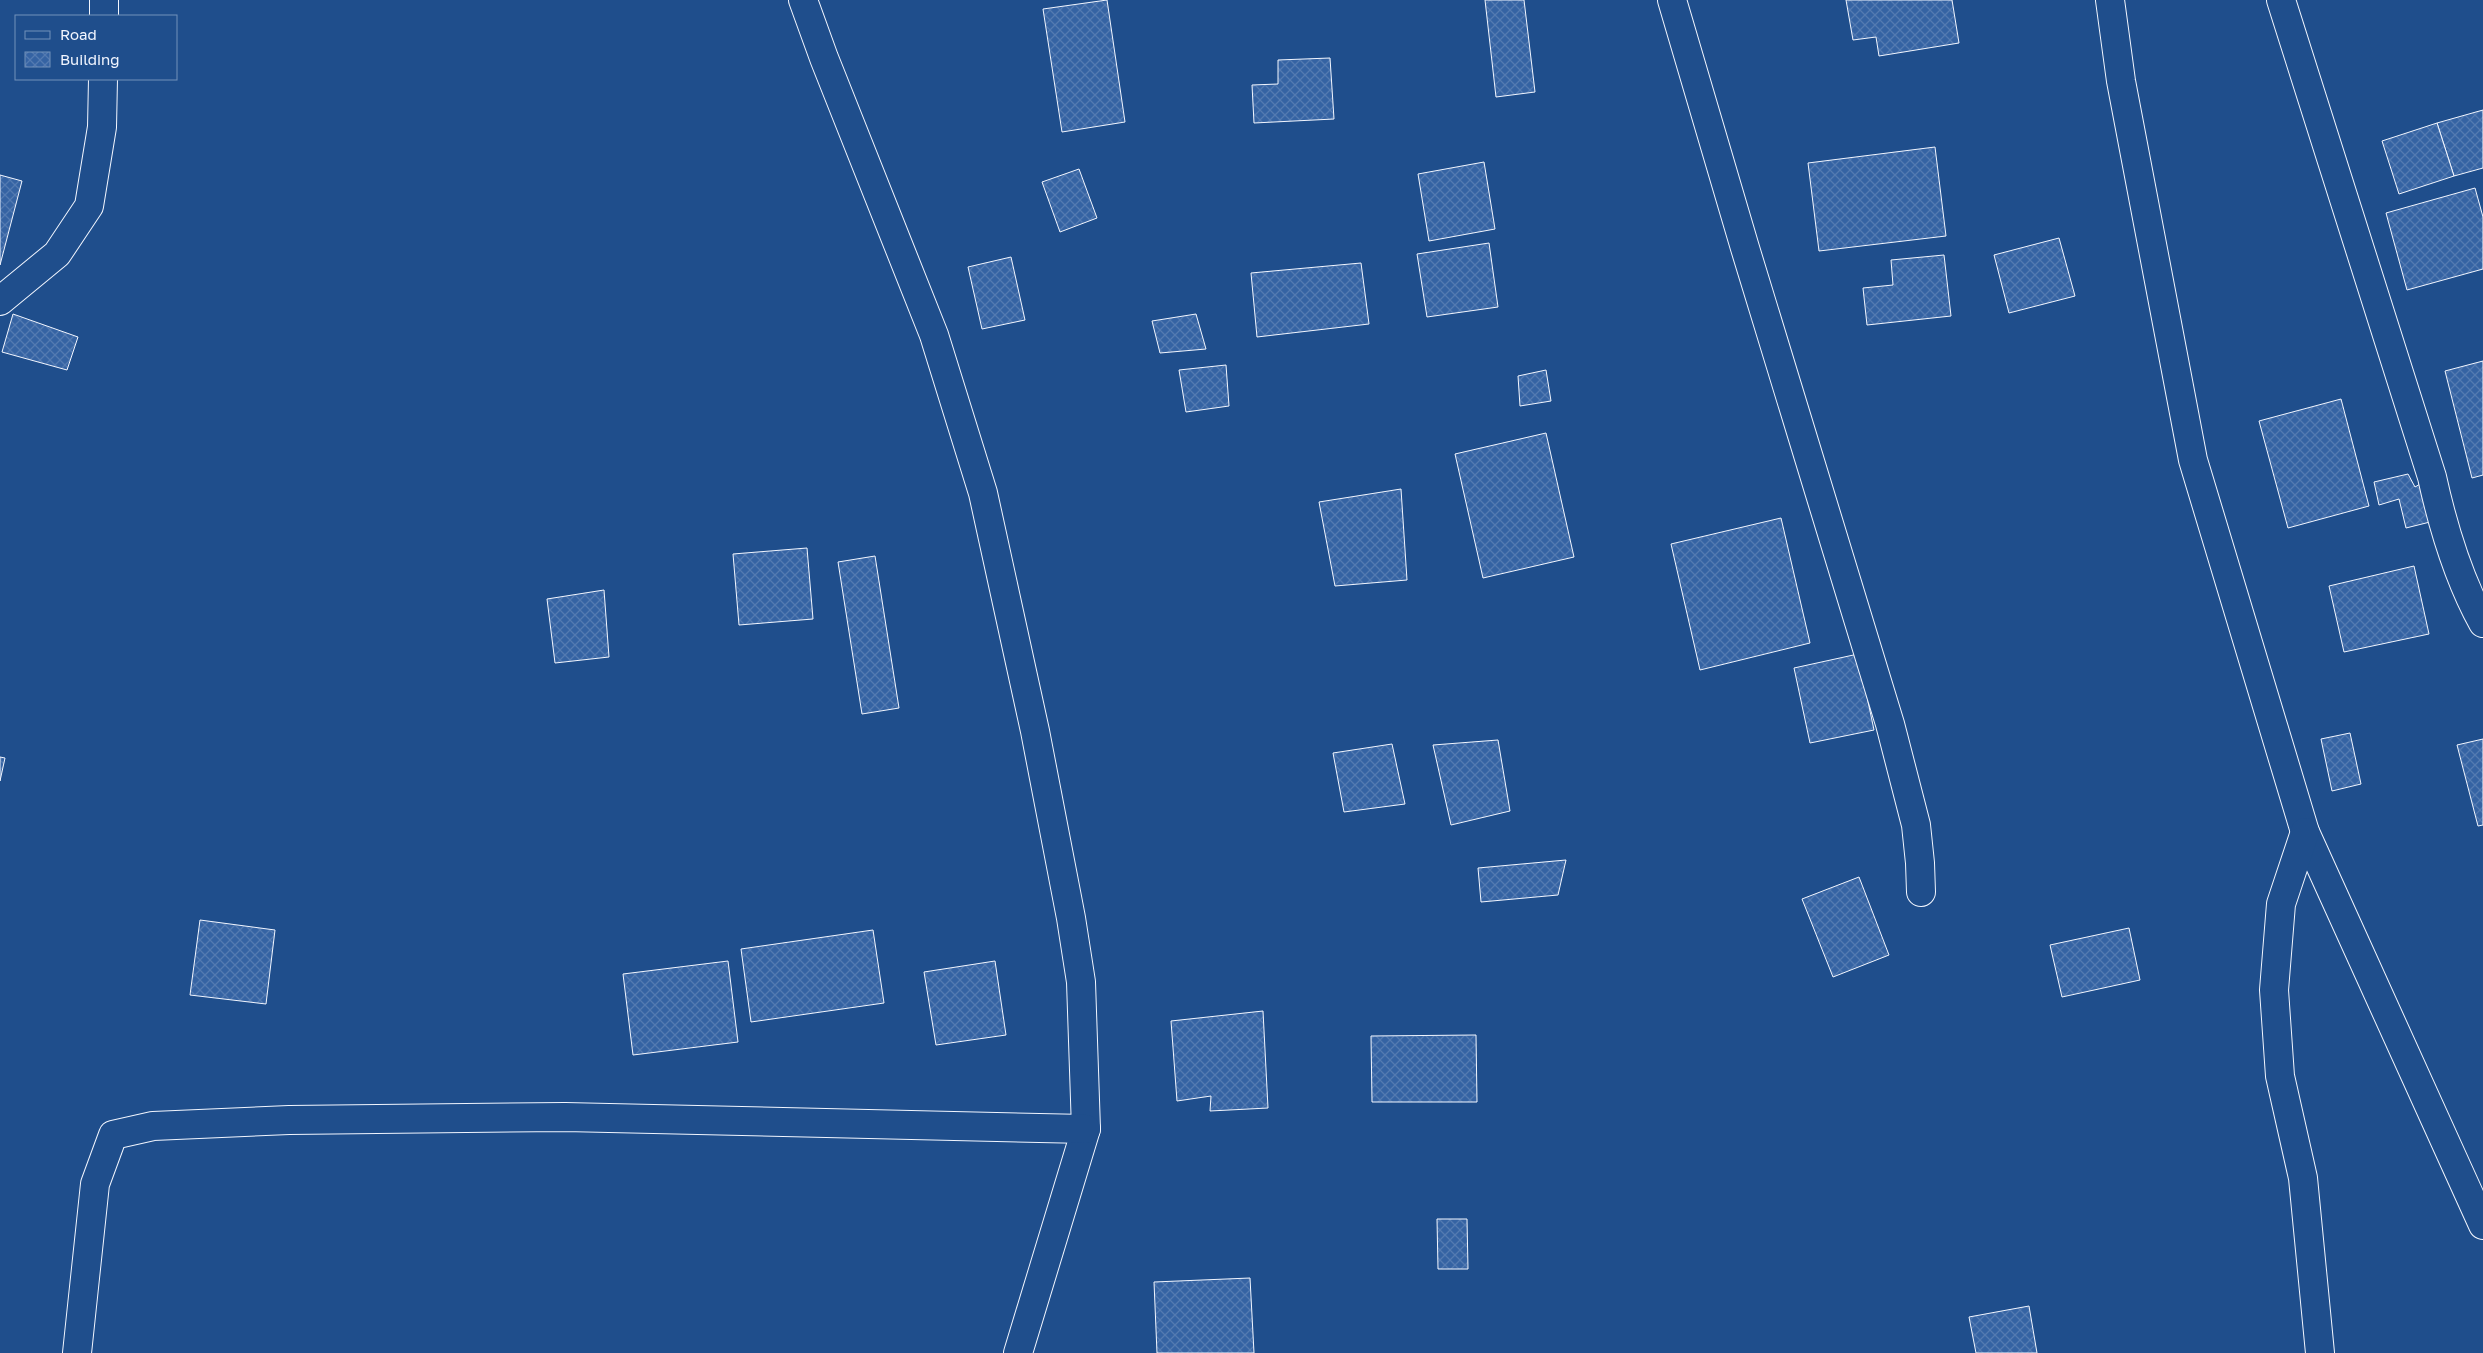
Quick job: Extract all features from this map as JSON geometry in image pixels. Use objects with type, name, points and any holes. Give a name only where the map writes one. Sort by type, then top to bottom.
[{"type":"street","points":[[104,0],[104,15]]},
{"type":"street","points":[[804,0],[824,58],[934,335],[983,493],[1034,731],[1071,918],[1081,982],[1086,1129],[1018,1353]]},
{"type":"street","points":[[1672,0],[1745,248],[1890,724],[1916,825],[1921,892]]},
{"type":"street","points":[[2110,0],[2122,90],[2192,460],[2305,832],[2483,1225]]},
{"type":"street","points":[[2281,0],[2432,477],[2442,519],[2471,601],[2483,623]]},
{"type":"street","points":[[0,301],[6,299],[57,254],[89,206],[102,127],[103,80]]},
{"type":"street","points":[[2305,832],[2281,904],[2274,990],[2280,1076],[2303,1178],[2320,1353]]},
{"type":"street","points":[[77,1353],[95,1184],[113,1135],[153,1126],[279,1121],[565,1117],[1086,1129]]},
{"type":"building","points":[[1107,0],[1125,122],[1062,132],[1043,9]]},
{"type":"building","points":[[1485,0],[1524,0],[1535,92],[1496,97]]},
{"type":"building","points":[[1846,0],[1952,0],[1959,43],[1879,56],[1876,37],[1853,40]]},
{"type":"building","points":[[1330,58],[1334,119],[1254,123],[1252,85],[1278,84],[1278,60]]},
{"type":"building","points":[[2483,110],[2483,168],[2454,176],[2437,123]]},
{"type":"building","points":[[2437,123],[2454,176],[2399,194],[2382,141]]},
{"type":"building","points":[[1935,147],[1946,236],[1819,251],[1808,163]]},
{"type":"building","points":[[1484,162],[1495,229],[1429,241],[1418,174]]},
{"type":"building","points":[[1079,169],[1097,218],[1060,232],[1042,182]]},
{"type":"building","points":[[0,175],[22,181],[0,265]]},
{"type":"building","points":[[2475,188],[2483,217],[2483,269],[2407,290],[2386,213]]},
{"type":"building","points":[[2059,238],[2075,296],[2009,313],[1994,255]]},
{"type":"building","points":[[1489,243],[1498,307],[1427,317],[1417,254]]},
{"type":"building","points":[[1944,255],[1951,316],[1867,325],[1863,288],[1893,285],[1891,260]]},
{"type":"building","points":[[1011,257],[1025,320],[982,329],[968,267]]},
{"type":"building","points":[[1361,263],[1369,324],[1257,337],[1251,273]]},
{"type":"building","points":[[13,314],[78,337],[67,370],[2,352]]},
{"type":"building","points":[[1196,314],[1206,349],[1160,353],[1152,321]]},
{"type":"building","points":[[2483,361],[2483,475],[2472,478],[2445,371]]},
{"type":"building","points":[[1226,365],[1229,406],[1186,412],[1179,370]]},
{"type":"building","points":[[1546,370],[1551,401],[1520,406],[1518,376]]},
{"type":"building","points":[[2341,399],[2369,506],[2288,528],[2259,421]]},
{"type":"building","points":[[1546,433],[1574,557],[1483,578],[1455,454]]},
{"type":"building","points":[[2408,474],[2415,487],[2432,477],[2442,519],[2406,528],[2399,499],[2379,505],[2374,482]]},
{"type":"building","points":[[1401,489],[1407,580],[1335,586],[1319,502]]},
{"type":"building","points":[[1781,518],[1810,643],[1700,670],[1671,544]]},
{"type":"building","points":[[807,548],[813,619],[739,625],[733,554]]},
{"type":"building","points":[[875,556],[899,708],[862,714],[838,562]]},
{"type":"building","points":[[2414,566],[2429,634],[2344,652],[2329,586]]},
{"type":"building","points":[[604,590],[609,657],[555,663],[547,599]]},
{"type":"building","points":[[1858,654],[1874,730],[1810,743],[1794,668]]},
{"type":"building","points":[[2350,733],[2361,784],[2332,791],[2321,739]]},
{"type":"building","points":[[2483,739],[2483,825],[2478,826],[2457,745]]},
{"type":"building","points":[[1498,740],[1510,811],[1451,825],[1433,745]]},
{"type":"building","points":[[1392,744],[1405,804],[1344,812],[1333,753]]},
{"type":"building","points":[[0,757],[5,758],[0,781]]},
{"type":"building","points":[[1566,860],[1558,895],[1481,902],[1478,868]]},
{"type":"building","points":[[1859,877],[1889,955],[1833,977],[1802,899]]},
{"type":"building","points":[[200,920],[275,930],[266,1004],[190,995]]},
{"type":"building","points":[[2129,928],[2140,980],[2062,997],[2050,945]]},
{"type":"building","points":[[873,930],[884,1003],[751,1022],[741,949]]},
{"type":"building","points":[[728,961],[738,1042],[633,1055],[623,974]]},
{"type":"building","points":[[995,961],[1006,1035],[936,1045],[924,972]]},
{"type":"building","points":[[1263,1011],[1268,1108],[1210,1111],[1211,1096],[1177,1101],[1171,1021]]},
{"type":"building","points":[[1476,1035],[1477,1102],[1372,1102],[1371,1036]]},
{"type":"building","points":[[1437,1219],[1467,1219],[1468,1269],[1438,1269]]},
{"type":"building","points":[[1250,1278],[1254,1353],[1157,1353],[1154,1282]]},
{"type":"building","points":[[2029,1306],[2037,1353],[1976,1353],[1969,1317]]}]
